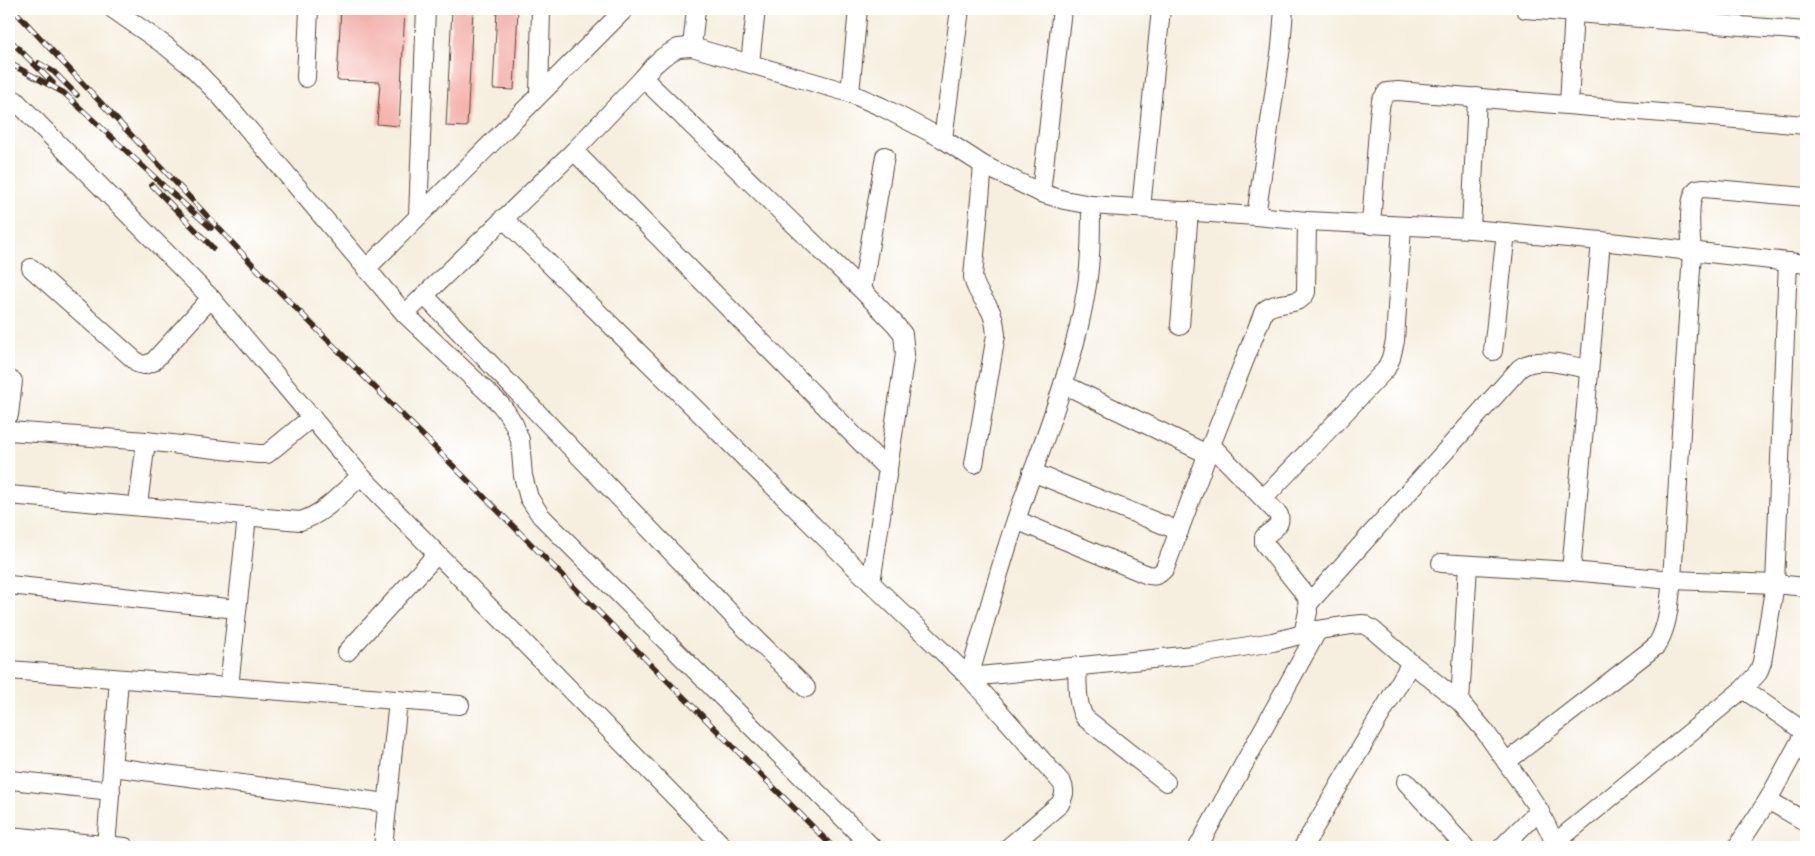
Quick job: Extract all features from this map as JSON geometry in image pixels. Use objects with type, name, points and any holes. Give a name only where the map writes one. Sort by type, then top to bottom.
[{"type":"street","points":[[113,9],[166,46],[193,68],[405,314],[501,405],[514,424],[520,440],[523,476],[529,498],[541,516],[872,847]]},
{"type":"street","points":[[306,78],[309,9]]},
{"type":"street","points":[[418,216],[426,9]]},
{"type":"street","points":[[538,95],[541,9]]},
{"type":"street","points":[[366,268],[625,9]]},
{"type":"street","points":[[692,47],[696,9]]},
{"type":"street","points":[[750,63],[756,9]]},
{"type":"street","points":[[850,93],[858,9]]},
{"type":"street","points":[[942,139],[960,9]]},
{"type":"street","points":[[1041,193],[1062,9]]},
{"type":"street","points":[[1141,208],[1161,9]]},
{"type":"street","points":[[1256,216],[1281,47],[1284,9]]},
{"type":"street","points":[[1525,9],[1574,11],[1806,31]]},
{"type":"street","points":[[1569,105],[1574,11]]},
{"type":"street","points":[[405,314],[574,151],[654,65],[678,48],[692,47],[850,93],[882,107],[942,139],[982,165],[1041,193],[1064,200],[1091,205],[1307,221],[1506,232],[1806,264]]},
{"type":"street","points":[[643,78],[862,290],[895,324],[902,334],[905,354],[871,583]]},
{"type":"street","points":[[1371,224],[1380,102],[1387,92],[1398,91],[1478,97],[1806,125]]},
{"type":"street","points":[[1471,229],[1478,97]]},
{"type":"street","points":[[9,99],[15,100],[211,298],[361,476],[722,846]]},
{"type":"street","points":[[574,151],[888,470]]},
{"type":"street","points":[[862,290],[885,156]]},
{"type":"street","points":[[974,464],[996,335],[991,311],[975,288],[973,277],[982,165]]},
{"type":"street","points":[[1506,762],[1656,646],[1667,624],[1672,580],[1692,252],[1691,202],[1693,194],[1697,189],[1704,188],[1806,197]]},
{"type":"street","points":[[969,676],[1016,520],[1063,384],[1087,284],[1090,258],[1091,205]]},
{"type":"street","points":[[1180,326],[1189,211]]},
{"type":"street","points":[[503,218],[871,583],[969,676],[1065,789],[1060,804],[1009,847]]},
{"type":"street","points":[[1016,520],[1152,576],[1160,574],[1165,568],[1209,449],[1264,311],[1273,305],[1300,300],[1304,297],[1306,292],[1307,221]]},
{"type":"street","points":[[1264,498],[1386,369],[1395,341],[1402,226]]},
{"type":"street","points":[[1493,351],[1506,232]]},
{"type":"street","points":[[1570,572],[1601,241]]},
{"type":"street","points":[[969,676],[1193,655],[1264,643],[1310,632],[1363,624],[1374,630],[1411,663],[1460,702],[1484,730],[1539,810],[1556,845],[1752,682],[1758,674],[1775,584],[1788,262]]},
{"type":"street","points":[[31,268],[139,364],[144,366],[153,362],[211,298]]},
{"type":"street","points":[[424,295],[741,624],[806,688]]},
{"type":"street","points":[[1309,604],[1520,368],[1528,362],[1541,362],[1589,369]]},
{"type":"street","points":[[9,415],[13,382]]},
{"type":"street","points":[[1063,384],[1209,449],[1264,498],[1276,511],[1280,520],[1279,526],[1264,537],[1264,543],[1304,591],[1309,604],[1310,632],[1198,847]]},
{"type":"street","points":[[9,431],[146,441],[266,454],[312,417]]},
{"type":"street","points":[[138,505],[146,441]]},
{"type":"street","points":[[1032,472],[1179,531]]},
{"type":"street","points":[[9,495],[138,505],[300,521],[310,519],[320,512],[361,476]]},
{"type":"street","points":[[229,687],[247,516]]},
{"type":"street","points":[[347,652],[437,554]]},
{"type":"street","points":[[1441,563],[1672,580],[1806,587]]},
{"type":"street","points":[[1460,702],[1468,565]]},
{"type":"street","points":[[9,585],[237,609]]},
{"type":"street","points":[[1303,847],[1411,663]]},
{"type":"street","points":[[1077,666],[1081,712],[1166,782]]},
{"type":"street","points":[[9,670],[460,704]]},
{"type":"street","points":[[106,846],[120,679]]},
{"type":"street","points":[[1737,847],[1768,800],[1806,732],[1742,690]]},
{"type":"street","points":[[383,847],[398,700]]},
{"type":"street","points":[[113,767],[387,804]]},
{"type":"street","points":[[11,780],[111,791]]},
{"type":"street","points":[[1406,782],[1465,847]]},
{"type":"street","points":[[1768,800],[1806,822]]},
{"type":"street","points":[[1502,847],[1539,810]]},
{"type":"street","points":[[9,836],[126,847]]},
{"type":"building","points":[[341,9],[405,9],[399,126],[377,124],[380,82],[337,80]]},
{"type":"building","points":[[452,9],[473,9],[467,127],[446,126]]},
{"type":"building","points":[[497,9],[518,9],[514,90],[493,89]]},
{"type":"railway","points":[[13,9],[254,266],[833,847]]},
{"type":"railway","points":[[9,39],[53,83]]},
{"type":"railway","points":[[9,63],[64,93],[211,228]]},
{"type":"railway","points":[[39,63],[54,72],[77,95]]},
{"type":"railway","points":[[152,185],[213,248]]}]
